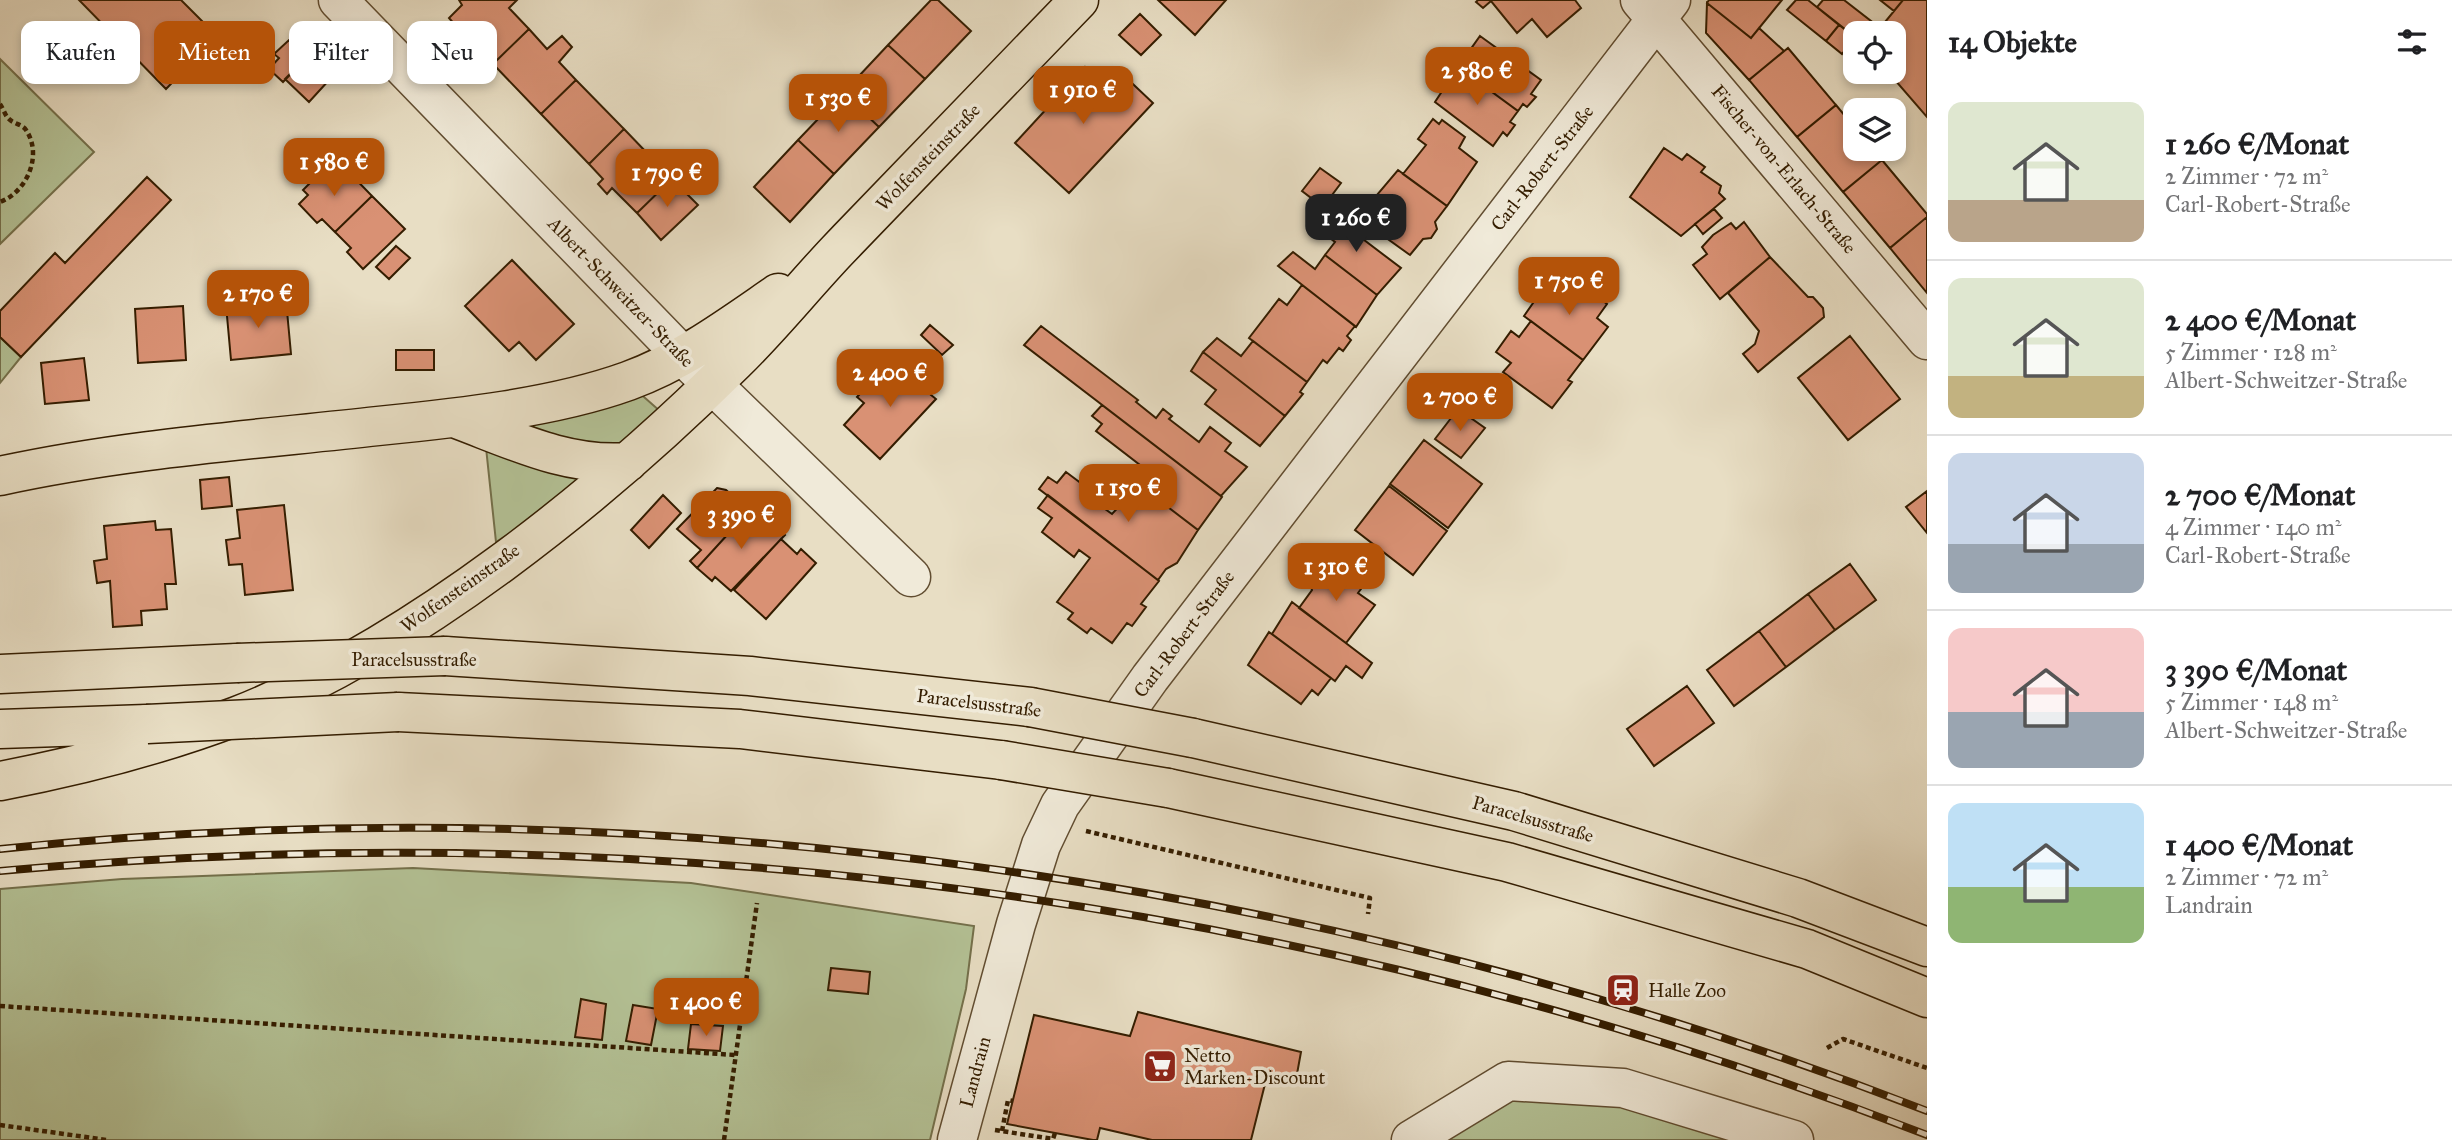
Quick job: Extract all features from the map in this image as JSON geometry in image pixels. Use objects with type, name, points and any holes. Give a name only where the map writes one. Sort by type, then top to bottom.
[{"type":"main road","name":"Wolfensteinstraße","points":[[0,781],[53,771],[236,716],[301,687],[390,638],[471,583],[628,462],[712,385],[1079,0]]},
{"type":"main road","name":"Wolfensteinstraße","points":[[0,476],[158,450],[454,418],[595,392],[630,380],[683,356],[835,254]]},
{"type":"main road","name":"Wolfensteinstraße","points":[[454,418],[572,461],[599,464],[628,462]]},
{"type":"main road","name":"Paracelsusstraße","points":[[0,674],[445,656],[750,676],[1030,708],[1193,738],[1514,811],[1798,898],[1927,947]]},
{"type":"main road","points":[[0,729],[398,712],[740,729],[1001,760],[1168,788],[1507,862],[1807,949],[1927,998]]},
{"type":"street","name":"Albert-Schweitzer-Straße","points":[[338,0],[683,356],[911,577]]},
{"type":"street","name":"Fischer-von-Erlach-Straße","points":[[1655,6],[1927,340]]},
{"type":"street","name":"Carl-Robert-Straße","points":[[993,1004],[1041,845],[1060,805],[1163,661],[1655,6]]},
{"type":"street","name":"Landrain","points":[[957,1140],[993,1004]]},
{"type":"street","points":[[1411,1140],[1508,1081],[1623,1088],[1794,1140]]},
{"type":"path","points":[[0,104],[8,119],[24,128],[35,148],[30,171],[19,188],[0,202]]},
{"type":"path","points":[[1076,829],[1370,898],[1368,914]]},
{"type":"path","points":[[724,1140],[757,903]]},
{"type":"path","points":[[0,1006],[735,1055]]},
{"type":"path","points":[[1827,1048],[1843,1039],[1927,1068]]},
{"type":"path","points":[[1013,1101],[1008,1100],[1002,1131],[1053,1140],[1055,1133]]},
{"type":"path","points":[[0,1125],[107,1140]]},
{"type":"green space","points":[[0,59],[21,80],[21,84],[25,84],[94,152],[0,244]]},
{"type":"green space","points":[[0,337],[21,357],[0,383]]},
{"type":"green space","points":[[636,390],[661,412],[629,441],[599,447],[517,425]]},
{"type":"green space","points":[[485,438],[586,477],[548,508],[496,542]]},
{"type":"green space","points":[[413,868],[691,883],[974,926],[966,989],[930,1140],[0,1140],[0,889],[122,879]]},
{"type":"green space","points":[[1508,1081],[1788,1140],[1413,1140]]},
{"type":"building","points":[[79,0],[181,0],[202,21],[154,21],[154,77],[140,62],[140,21],[100,21]]},
{"type":"building","points":[[459,0],[517,0],[509,8],[529,29],[497,60],[497,21],[452,21],[449,18],[462,5]]},
{"type":"building","points":[[931,0],[938,0],[971,31],[925,79],[888,45]]},
{"type":"building","points":[[1158,0],[1226,0],[1195,35]]},
{"type":"building","points":[[1478,0],[1575,0],[1581,8],[1547,37],[1532,19],[1517,33],[1491,1],[1483,8],[1476,2]]},
{"type":"building","points":[[1709,0],[1782,0],[1751,38],[1707,3]]},
{"type":"building","points":[[1796,0],[1808,0],[1839,25],[1826,41],[1787,10]]},
{"type":"building","points":[[1823,0],[1844,0],[1871,21],[1843,21],[1843,28],[1817,7]]},
{"type":"building","points":[[1880,0],[1903,0],[1894,11]]},
{"type":"building","points":[[1903,0],[1927,0],[1927,117],[1898,84],[1906,84],[1906,21],[1886,21]]},
{"type":"building","points":[[1707,3],[1751,38],[1759,28],[1784,51],[1749,80],[1706,33]]},
{"type":"building","points":[[1140,14],[1161,35],[1141,55],[1119,35]]},
{"type":"building","points":[[1839,25],[1843,28],[1842,54],[1826,41]]},
{"type":"building","points":[[529,29],[547,49],[562,36],[572,47],[559,62],[576,80],[541,114],[497,68],[497,60]]},
{"type":"building","points":[[1480,36],[1541,80],[1531,94],[1536,97],[1527,107],[1523,104],[1518,111],[1458,67]]},
{"type":"building","points":[[289,40],[289,76],[283,82],[275,75],[275,62],[279,58],[275,53]]},
{"type":"building","points":[[888,45],[925,79],[879,127],[843,93]]},
{"type":"building","points":[[1788,48],[1836,105],[1797,137],[1749,80]]},
{"type":"building","points":[[1085,67],[1104,85],[1118,70],[1153,103],[1069,193],[1015,143]]},
{"type":"building","points":[[1458,67],[1518,111],[1510,122],[1515,125],[1507,136],[1503,132],[1493,146],[1435,102]]},
{"type":"building","points":[[576,80],[624,129],[589,164],[541,114]]},
{"type":"building","points":[[290,84],[325,84],[309,102]]},
{"type":"building","points":[[843,93],[879,127],[834,174],[798,140]]},
{"type":"building","points":[[1836,105],[1843,113],[1843,161],[1881,161],[1843,192],[1797,137]]},
{"type":"building","points":[[1433,119],[1439,124],[1442,120],[1465,137],[1459,148],[1477,162],[1447,206],[1403,174],[1426,145],[1418,139]]},
{"type":"building","points":[[624,129],[672,179],[637,213],[612,188],[607,194],[598,184],[603,179],[589,164]]},
{"type":"building","points":[[798,140],[834,174],[790,222],[754,187]]},
{"type":"building","points":[[1664,148],[1682,160],[1687,154],[1705,167],[1701,172],[1721,186],[1719,193],[1725,199],[1681,236],[1630,197]]},
{"type":"building","points":[[1883,161],[1927,217],[1890,248],[1843,192]]},
{"type":"building","points":[[340,163],[372,196],[335,232],[322,219],[317,223],[299,204],[308,195],[303,190],[321,172],[326,177]]},
{"type":"building","points":[[1320,168],[1341,183],[1323,207],[1302,191]]},
{"type":"building","points":[[1398,170],[1447,206],[1435,222],[1437,229],[1431,238],[1423,239],[1410,255],[1385,237],[1391,229],[1365,209]]},
{"type":"building","points":[[147,177],[171,200],[21,357],[0,337],[0,311],[55,253],[65,263]]},
{"type":"building","points":[[672,179],[698,205],[661,240],[637,213]]},
{"type":"building","points":[[372,196],[405,229],[363,269],[347,252],[351,248],[335,232]]},
{"type":"building","points":[[1322,208],[1401,268],[1377,295],[1325,255],[1335,242],[1313,225]]},
{"type":"building","points":[[1714,209],[1722,218],[1703,234],[1695,224]]},
{"type":"building","points":[[1927,217],[1927,293],[1890,248]]},
{"type":"building","points":[[1744,222],[1770,257],[1720,299],[1693,265],[1707,254],[1702,247],[1713,235],[1731,223],[1736,229]]},
{"type":"building","points":[[396,246],[410,258],[389,279],[376,267]]},
{"type":"building","points":[[1293,252],[1315,269],[1325,255],[1377,295],[1356,327],[1278,266]]},
{"type":"building","points":[[1770,257],[1808,297],[1813,297],[1823,308],[1824,317],[1758,372],[1743,354],[1755,344],[1759,331],[1728,293]]},
{"type":"building","points":[[512,260],[574,324],[536,360],[519,342],[509,351],[465,306]]},
{"type":"building","points":[[1558,279],[1575,292],[1581,284],[1607,304],[1597,318],[1608,327],[1583,360],[1524,316],[1538,296],[1544,298],[1543,286]]},
{"type":"building","points":[[1302,285],[1355,326],[1347,336],[1351,340],[1343,351],[1339,348],[1327,363],[1323,360],[1307,382],[1249,338],[1279,299],[1287,305]]},
{"type":"building","points":[[286,300],[291,354],[231,360],[226,305]]},
{"type":"building","points":[[183,306],[186,360],[138,363],[135,309]]},
{"type":"building","points":[[1531,321],[1583,360],[1568,380],[1572,382],[1552,408],[1503,372],[1511,363],[1496,352],[1511,331],[1519,337]]},
{"type":"building","points":[[930,325],[953,345],[942,355],[921,335]]},
{"type":"building","points":[[1041,326],[1138,400],[1136,402],[1156,418],[1163,409],[1172,416],[1169,419],[1199,442],[1210,427],[1231,443],[1225,451],[1247,467],[1221,496],[1024,345]]},
{"type":"building","points":[[1850,336],[1900,399],[1848,440],[1798,378]]},
{"type":"building","points":[[1217,338],[1241,356],[1253,341],[1307,382],[1300,392],[1303,394],[1285,416],[1203,352]]},
{"type":"building","points":[[396,350],[434,350],[434,370],[396,370]]},
{"type":"building","points":[[1203,352],[1285,416],[1260,446],[1205,404],[1216,390],[1191,371]]},
{"type":"building","points":[[84,358],[89,400],[45,404],[41,363]]},
{"type":"building","points":[[903,360],[929,385],[925,390],[936,399],[880,459],[844,425],[864,403],[857,397],[874,379],[881,386]]},
{"type":"building","points":[[1102,405],[1222,497],[1198,530],[1139,485],[1149,472],[1096,431],[1102,424],[1092,416]]},
{"type":"building","points":[[1458,409],[1485,428],[1461,458],[1435,439]]},
{"type":"building","points":[[1424,440],[1482,484],[1448,528],[1390,484]]},
{"type":"building","points":[[1066,472],[1098,496],[1094,501],[1112,514],[1139,485],[1198,530],[1177,563],[1166,569],[1158,580],[1039,489],[1048,477],[1057,483]]},
{"type":"building","points":[[229,477],[232,506],[202,509],[200,480]]},
{"type":"building","points":[[1389,486],[1447,531],[1413,575],[1355,530]]},
{"type":"building","points":[[717,488],[726,490],[749,511],[697,568],[690,561],[701,550],[677,529]]},
{"type":"building","points":[[1927,491],[1927,533],[1906,507]]},
{"type":"building","points":[[663,495],[681,513],[649,548],[631,530]]},
{"type":"building","points":[[1048,495],[1159,581],[1141,604],[1146,607],[1132,626],[1127,623],[1112,643],[1091,628],[1087,633],[1068,619],[1073,613],[1057,602],[1090,558],[1079,550],[1074,557],[1042,532],[1052,518],[1038,508]]},
{"type":"building","points":[[284,505],[293,590],[245,595],[242,564],[229,565],[226,540],[240,538],[237,510]]},
{"type":"building","points":[[749,511],[766,526],[771,521],[785,535],[731,591],[715,577],[712,581],[697,568]]},
{"type":"building","points":[[155,521],[156,530],[171,529],[176,584],[165,584],[167,609],[141,611],[142,625],[113,627],[110,581],[97,583],[94,561],[107,559],[104,526]]},
{"type":"building","points":[[781,539],[797,554],[801,549],[816,563],[766,619],[734,590]]},
{"type":"building","points":[[1850,564],[1876,600],[1835,630],[1808,594]]},
{"type":"building","points":[[1324,566],[1346,583],[1351,576],[1364,585],[1358,593],[1375,605],[1346,643],[1299,608],[1312,590],[1308,579],[1317,567]]},
{"type":"building","points":[[1808,594],[1835,630],[1786,667],[1759,631]]},
{"type":"building","points":[[1292,602],[1372,663],[1362,678],[1346,666],[1335,681],[1272,634]]},
{"type":"building","points":[[1759,631],[1786,667],[1734,706],[1707,670]]},
{"type":"building","points":[[1269,632],[1331,678],[1318,695],[1312,690],[1301,704],[1248,665]]},
{"type":"building","points":[[1687,686],[1714,723],[1654,766],[1627,729]]},
{"type":"building","points":[[831,968],[870,972],[868,994],[828,990]]},
{"type":"building","points":[[581,999],[606,1004],[602,1040],[575,1037]]},
{"type":"building","points":[[633,1005],[658,1009],[651,1045],[626,1041]]},
{"type":"building","name":"Netto Marken-Discount","points":[[1138,1012],[1301,1052],[1295,1085],[1266,1080],[1251,1140],[1152,1140],[1100,1128],[1097,1140],[1093,1140],[1007,1124],[1034,1015],[1130,1036]]},
{"type":"building","points":[[691,1024],[723,1026],[720,1051],[688,1049]]},
{"type":"railway","points":[[0,849],[242,831],[487,829],[733,841],[978,867],[1222,908],[1463,962],[1698,1030],[1927,1111]]},
{"type":"railway","points":[[0,871],[245,856],[491,854],[735,866],[979,892],[1221,931],[1460,985],[1695,1053],[1927,1135]]},
{"type":"place","name":"Halle Zoo","points":[[1623,990]]},
{"type":"place","name":"Netto Marken-Discount","points":[[1160,1066]]}]
